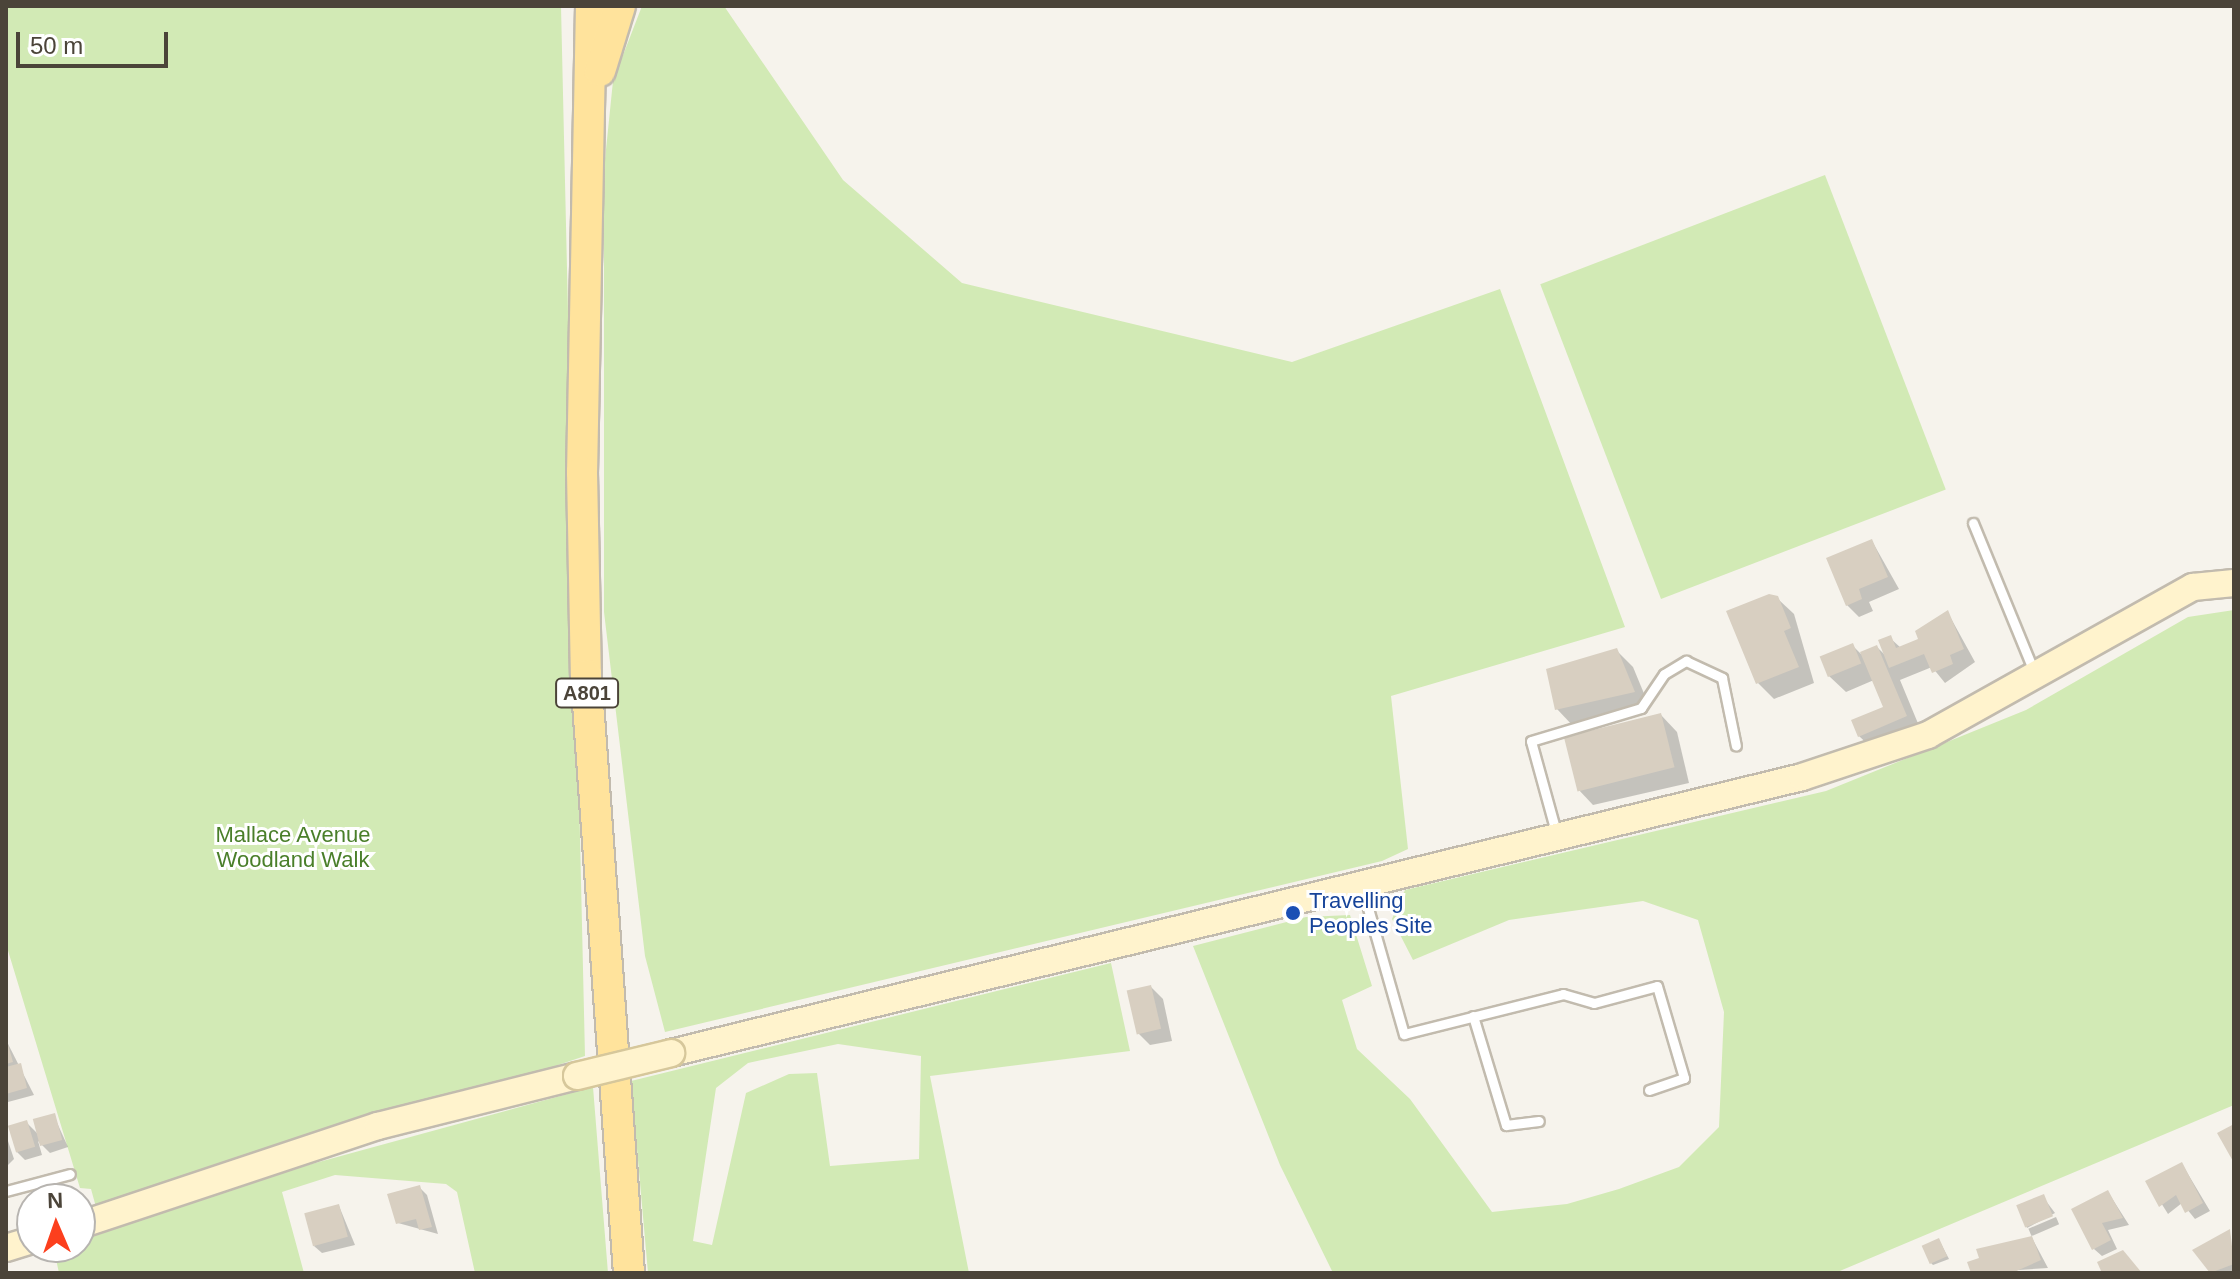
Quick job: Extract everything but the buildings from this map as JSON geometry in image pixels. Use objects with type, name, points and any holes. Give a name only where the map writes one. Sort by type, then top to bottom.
[{"type":"main road","name":"A801","points":[[591,6],[586,675],[629,1273]]},
{"type":"main road","name":"A801","points":[[588,111],[620,6]]},
{"type":"main road","points":[[96,1220],[378,1126],[1361,884],[1556,832],[1802,777],[1928,735],[2193,587],[2234,583]]},
{"type":"lane","points":[[1973,523],[2036,675]]},
{"type":"lane","points":[[1556,832],[1531,741],[1641,708],[1664,674],[1686,661],[1722,678],[1736,746]]},
{"type":"lane","points":[[1361,884],[1404,1034],[1563,994],[1594,1003],[1657,986],[1684,1078],[1649,1090]]},
{"type":"lane","points":[[1473,1016],[1506,1125],[1539,1121]]},
{"type":"lane","points":[[6,1191],[70,1174]]},
{"type":"green space","name":"Mallace Avenue Woodland Walk","points":[[6,6],[561,6],[585,1056],[99,1218],[96,1183],[78,1183],[6,944]]},
{"type":"green space","points":[[642,6],[724,6],[843,180],[962,283],[1292,362],[1500,289],[1625,627],[1391,696],[1408,849],[1382,861],[665,1032],[645,956],[604,612],[604,169],[613,81]]},
{"type":"green space","points":[[1825,175],[1946,490],[1661,599],[1540,284]]},
{"type":"green space","points":[[2234,610],[2234,1105],[1835,1273],[1333,1273],[1280,1165],[1193,946],[1306,917],[1350,915],[1372,986],[1342,1000],[1357,1049],[1410,1099],[1492,1212],[1567,1204],[1619,1189],[1679,1167],[1719,1127],[1724,1012],[1698,920],[1643,901],[1509,920],[1413,960],[1392,919],[1405,890],[1826,791],[2026,710],[2188,617]]},
{"type":"green space","points":[[1111,963],[1130,1051],[930,1076],[969,1273],[648,1273],[631,1081]],"holes":[[[838,1044],[921,1056],[919,1159],[830,1166],[817,1073],[789,1074],[746,1093],[712,1245],[693,1241],[716,1088],[748,1063]]]},
{"type":"green space","points":[[593,1087],[608,1273],[475,1273],[457,1192],[446,1184],[335,1175],[282,1192],[304,1273],[59,1273],[57,1263],[96,1263],[96,1236],[275,1174]]},
{"type":"place","name":"Travelling Peoples Site","points":[[1293,913]]}]
